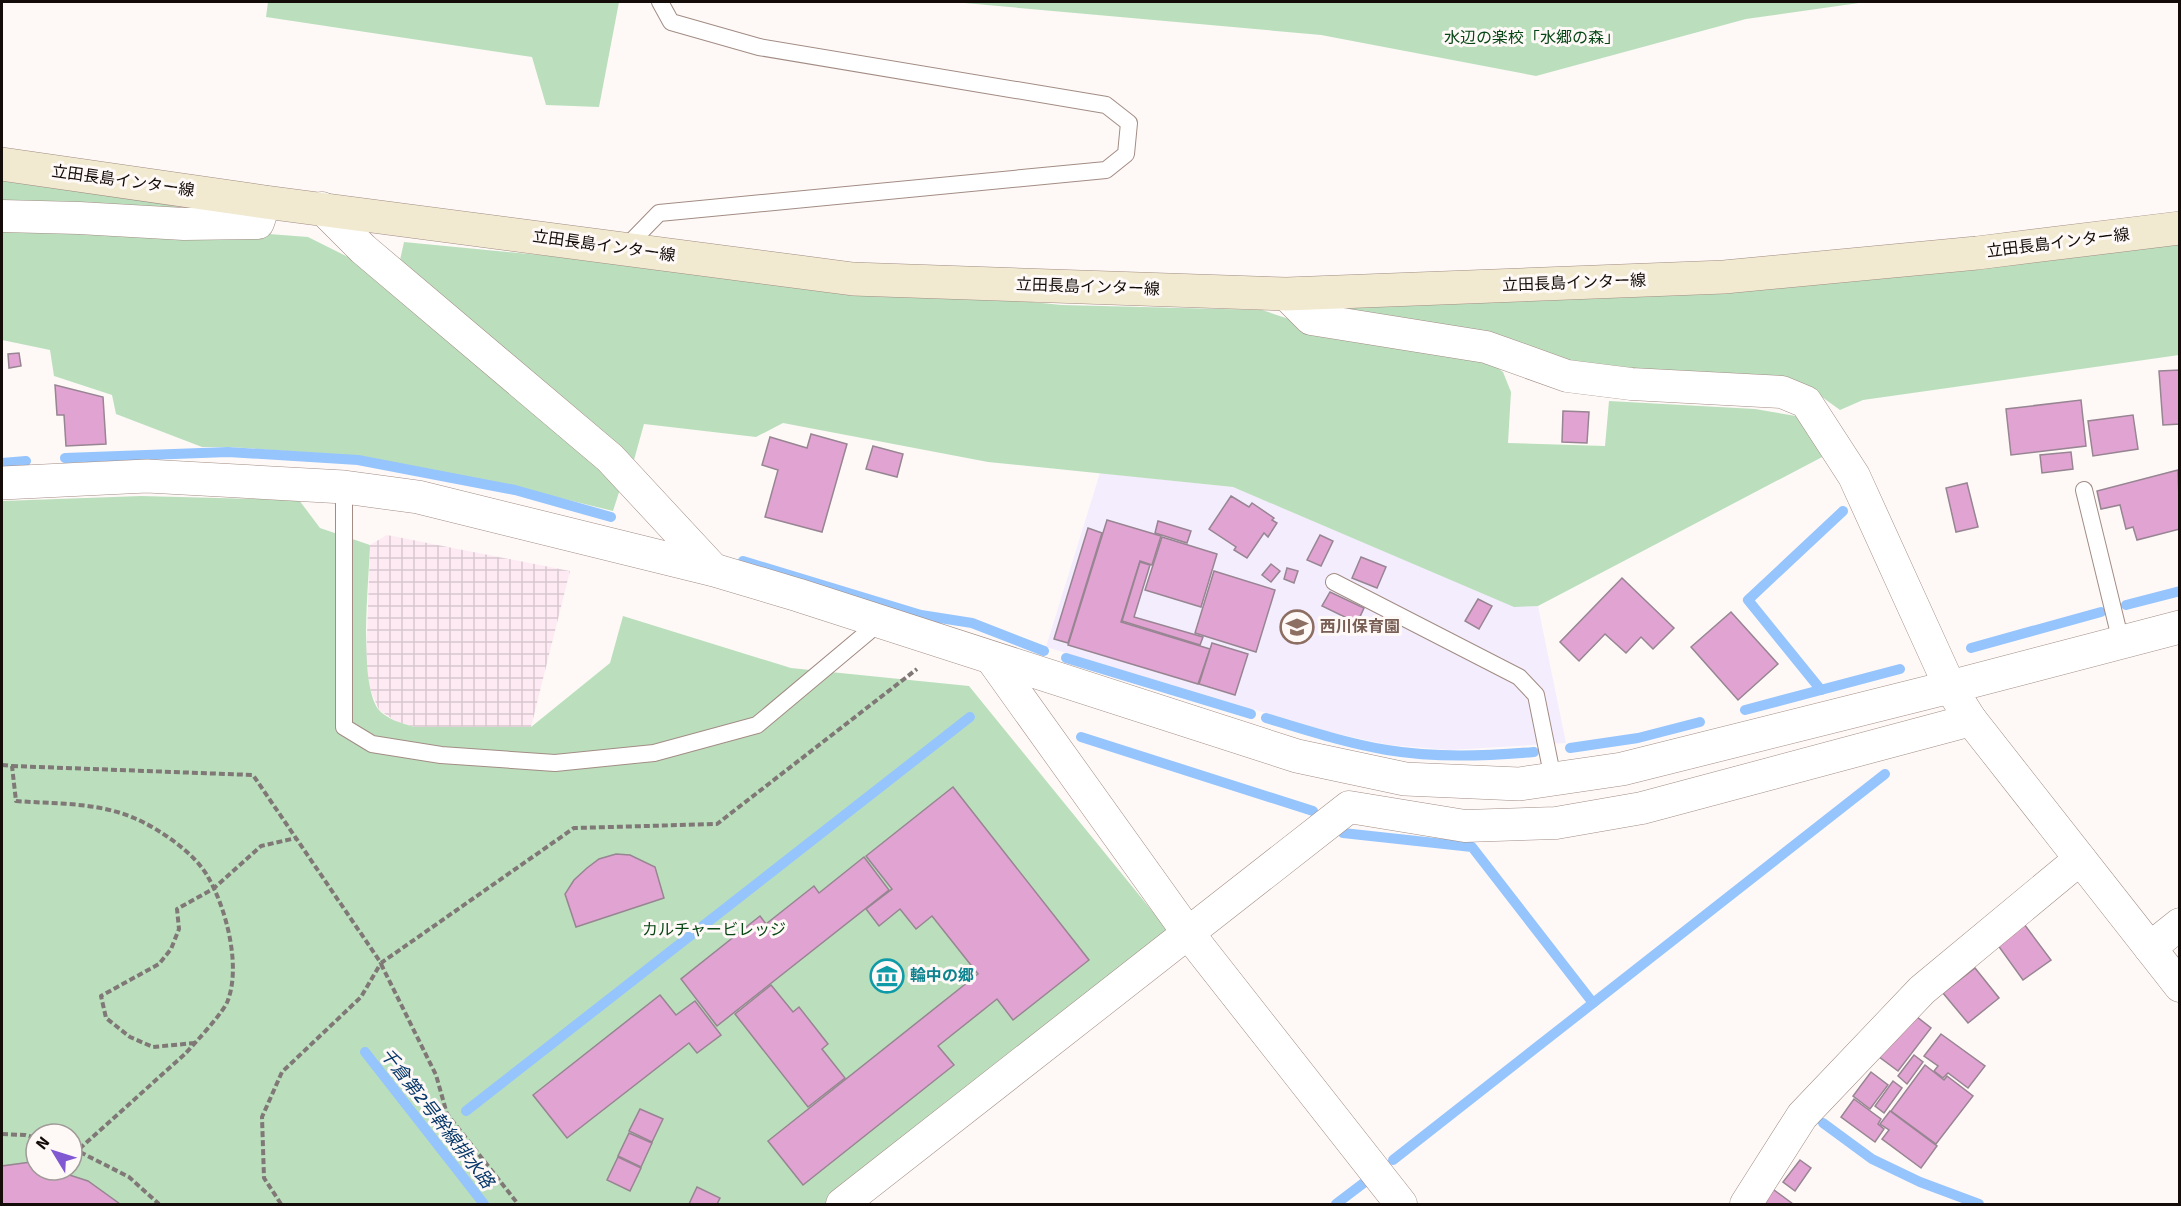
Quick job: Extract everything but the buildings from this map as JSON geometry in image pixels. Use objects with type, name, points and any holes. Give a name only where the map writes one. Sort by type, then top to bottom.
[{"type":"main road","name":"立田長島インター線","points":[[2,164],[265,202],[853,279],[1286,294],[1724,277],[1977,253],[2180,228]]},
{"type":"street","points":[[2,216],[184,224],[258,223],[265,202]]},
{"type":"street","points":[[322,208],[363,249],[610,458],[714,570]]},
{"type":"street","points":[[1286,294],[1311,319],[1486,347],[1567,376],[1631,384],[1782,392],[1806,402],[1854,476],[1950,687],[1971,720],[2180,986]]},
{"type":"street","points":[[2,483],[147,476],[344,486],[418,497],[714,570],[1308,759],[1405,779],[1519,784],[1622,769],[2180,627]]},
{"type":"street","points":[[991,658],[1188,933],[1401,1204]]},
{"type":"street","points":[[842,1204],[1349,807],[1465,826],[1556,823],[1642,808],[1971,720]]},
{"type":"street","points":[[1746,1204],[1802,1116],[1922,990],[2080,859]]},
{"type":"street","points":[[2150,948],[2180,924]]},
{"type":"lane","points":[[624,249],[658,213],[1106,170],[1126,154],[1130,123],[1106,105],[759,47],[671,22],[660,2]]},
{"type":"lane","points":[[344,486],[344,727],[372,744],[441,755],[555,763],[654,753],[757,725],[880,622]]},
{"type":"lane","points":[[2084,490],[2121,642]]},
{"type":"lane","points":[[1334,582],[1519,677],[1536,695],[1553,779]]},
{"type":"path","points":[[281,1204],[264,1178],[262,1117],[282,1072],[362,997],[381,963],[574,828],[717,824],[949,644]]},
{"type":"path","points":[[2,765],[253,775],[381,963],[436,1075],[447,1114],[518,1204]]},
{"type":"path","points":[[12,766],[16,801],[99,807],[134,818],[178,843],[208,876],[224,916],[234,963],[228,1002],[195,1043],[84,1145]]},
{"type":"path","points":[[195,1043],[153,1047],[130,1037],[106,1018],[102,996],[159,964],[171,949],[179,930],[177,909],[213,889],[261,846],[296,838]]},
{"type":"path","points":[[2,1134],[24,1135]]},
{"type":"path","points":[[84,1153],[129,1177],[159,1204]]},
{"type":"shaded area","name":"西川保育園","points":[[1100,473],[1233,487],[1514,606],[1538,606],[1566,743],[1450,750],[1389,745],[1333,733],[1046,647]]},
{"type":"shaded area","points":[[387,535],[570,571],[531,727],[415,727],[397,722],[379,710],[370,689],[366,666],[370,545]]},
{"type":"green space","points":[[268,2],[619,2],[599,107],[546,105],[532,57],[266,17]]},
{"type":"green space","name":"水辺の楽校「水郷の森」","points":[[953,2],[1866,2],[1746,19],[1536,76],[1321,35]]},
{"type":"green space","points":[[2,176],[180,207],[181,212],[2,202]]},
{"type":"green space","points":[[2,229],[256,233],[308,237],[358,262],[621,486],[613,511],[519,488],[359,456],[202,447],[116,414],[112,395],[54,376],[50,350],[2,340]]},
{"type":"green space","points":[[404,242],[1062,305],[1262,310],[1325,331],[1487,360],[1503,372],[1511,392],[1508,443],[1605,446],[1609,401],[1755,409],[1796,416],[1813,431],[1826,455],[1538,606],[1514,607],[1233,487],[988,462],[783,423],[756,437],[644,424],[634,460],[400,260]]},
{"type":"green space","points":[[2179,244],[2179,355],[1863,400],[1840,410],[1815,392],[1618,375],[1320,309]]},
{"type":"green space","name":"カルチャービレッジ","points":[[141,496],[299,500],[320,528],[370,545],[366,654],[372,695],[378,709],[385,716],[415,727],[531,727],[610,663],[623,616],[791,668],[969,686],[1170,933],[827,1204],[2,1204],[2,501]]},
{"type":"waterway","points":[[65,458],[228,452],[358,460],[515,490],[611,517]]},
{"type":"waterway","points":[[2,463],[26,461]]},
{"type":"waterway","points":[[1821,690],[1748,600],[1843,511]]},
{"type":"waterway","points":[[743,561],[921,615],[972,623],[1044,651]]},
{"type":"waterway","points":[[2126,605],[2180,591]]},
{"type":"waterway","points":[[1971,648],[2101,612]]},
{"type":"waterway","points":[[1066,658],[1251,714]]},
{"type":"waterway","points":[[1745,710],[1900,669]]},
{"type":"waterway","points":[[466,1111],[970,717]]},
{"type":"waterway","points":[[1266,718],[1341,740],[1405,753],[1460,756],[1534,752]]},
{"type":"waterway","points":[[1570,748],[1638,738],[1700,722]]},
{"type":"waterway","points":[[1081,737],[1313,811]]},
{"type":"waterway","points":[[1393,1160],[1885,774]]},
{"type":"waterway","points":[[1343,833],[1472,847],[1593,1003]]},
{"type":"waterway","name":"千倉第2号幹線排水路","points":[[365,1052],[484,1204]]},
{"type":"waterway","points":[[1823,1123],[1872,1159],[1920,1182],[1979,1204]]},
{"type":"waterway","points":[[1336,1204],[1365,1182]]},
{"type":"place","name":"西川保育園","points":[[1297,627]]},
{"type":"place","name":"輪中の郷","points":[[887,976]]}]
